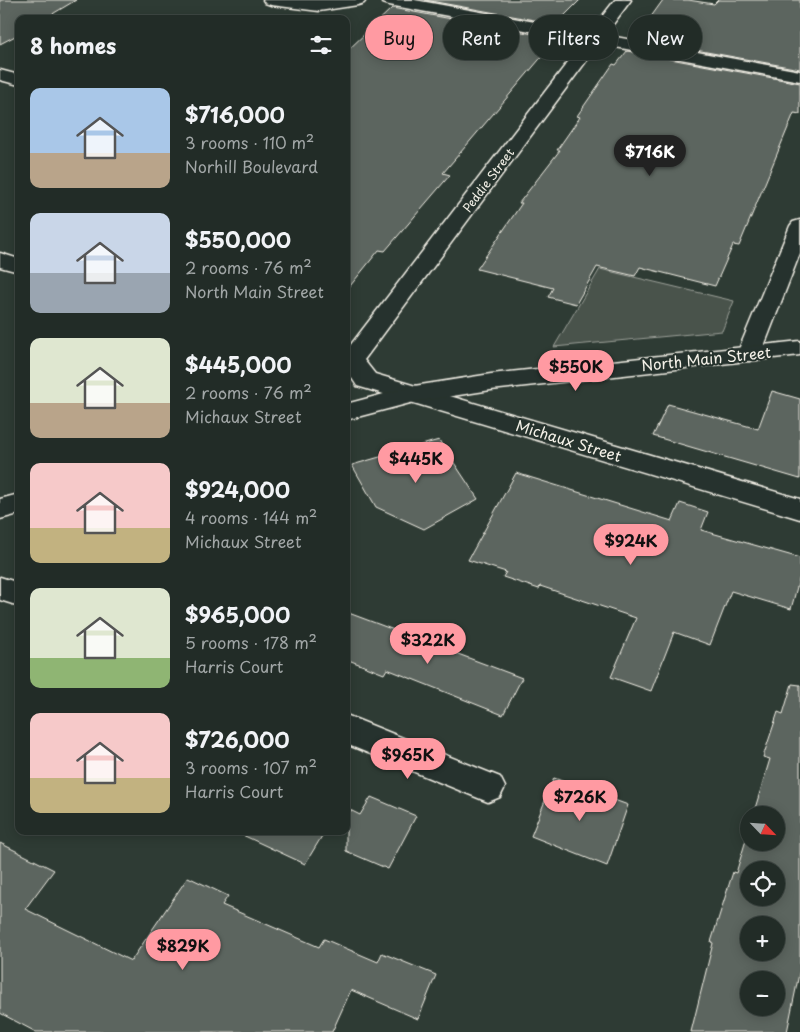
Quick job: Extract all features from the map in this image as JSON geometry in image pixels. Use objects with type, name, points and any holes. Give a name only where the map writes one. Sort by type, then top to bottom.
[{"type":"street","points":[[271,0],[319,6],[358,0]]},
{"type":"street","points":[[345,15],[362,0]]},
{"type":"street","points":[[389,0],[529,26]]},
{"type":"street","name":"Peddie Street","points":[[612,15],[624,0]]},
{"type":"street","points":[[618,42],[800,76]]},
{"type":"street","name":"Peddie Street","points":[[350,359],[577,60]]},
{"type":"street","points":[[0,75],[15,79]]},
{"type":"street","points":[[749,354],[800,226]]},
{"type":"street","points":[[0,260],[15,265]]},
{"type":"street","name":"North Main Street","points":[[350,411],[414,394],[491,382],[800,348]]},
{"type":"street","name":"Michaux Street","points":[[350,361],[366,380],[800,509]]},
{"type":"street","points":[[0,509],[15,505]]},
{"type":"street","points":[[0,588],[15,594]]},
{"type":"street","points":[[350,731],[488,787]]},
{"type":"shaded area","points":[[600,269],[734,301],[722,331],[554,347]]},
{"type":"building","points":[[0,0],[76,0],[51,15],[15,15],[15,36],[0,44]]},
{"type":"building","points":[[425,0],[580,0],[565,15],[529,15],[529,19],[519,17],[519,15],[507,15]]},
{"type":"building","points":[[663,0],[688,0],[714,4],[718,0],[800,0],[800,69],[702,51],[702,15],[652,15]]},
{"type":"building","points":[[392,8],[430,15],[385,15]]},
{"type":"building","points":[[433,16],[443,17],[443,60],[519,60],[519,31],[529,33],[529,60],[539,60],[443,173],[450,175],[385,251],[379,250],[350,286],[350,48],[365,34],[365,60],[433,60]]},
{"type":"building","points":[[627,51],[628,60],[676,60],[800,83],[800,114],[794,113],[739,246],[733,245],[715,286],[640,267],[635,276],[597,267],[576,304],[548,297],[553,288],[477,269],[522,203],[519,203],[560,150],[557,150],[580,117],[577,116],[613,64],[616,65]]},
{"type":"building","points":[[772,391],[800,399],[800,479],[653,436],[668,404],[758,429]]},
{"type":"building","points":[[439,440],[478,499],[424,529],[376,507],[352,465]]},
{"type":"building","points":[[516,473],[672,521],[680,503],[708,512],[701,530],[800,558],[800,576],[791,609],[731,591],[710,645],[674,632],[651,691],[611,677],[636,618],[540,586],[539,589],[503,577],[506,572],[468,560]]},
{"type":"building","points":[[350,614],[522,678],[503,715],[387,669],[384,674],[350,661]]},
{"type":"building","points":[[792,684],[800,685],[800,969],[787,1032],[691,1032],[713,943],[711,942],[733,872],[736,873],[743,851],[785,851],[785,806],[756,806],[770,759],[763,757],[778,712],[783,714]]},
{"type":"building","points":[[554,778],[628,805],[607,866],[531,836]]},
{"type":"building","points":[[371,797],[416,816],[388,869],[346,851],[346,835],[350,835],[350,810],[360,815]]},
{"type":"building","points":[[243,835],[323,835],[305,864]]},
{"type":"building","points":[[0,843],[54,870],[25,909],[131,961],[188,877],[228,896],[222,905],[319,947],[324,939],[378,962],[382,953],[436,975],[418,1019],[351,990],[332,1032],[36,1032],[0,1013]]}]
